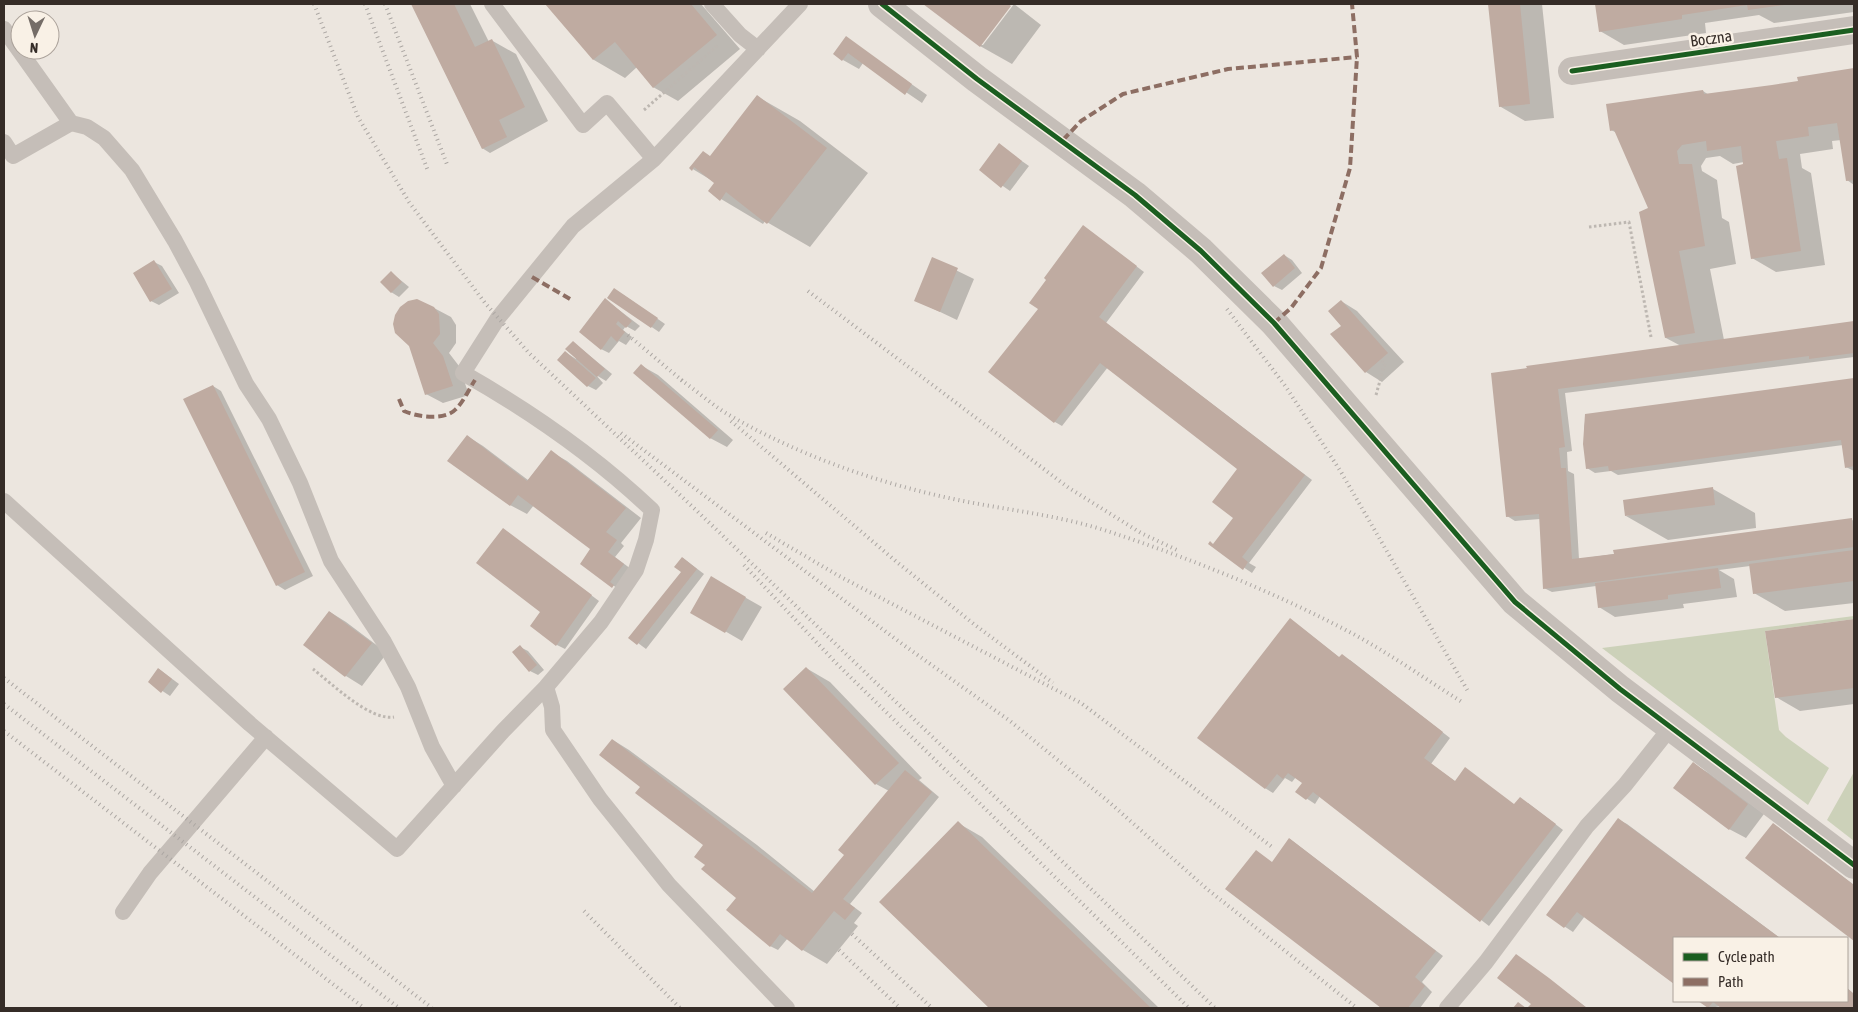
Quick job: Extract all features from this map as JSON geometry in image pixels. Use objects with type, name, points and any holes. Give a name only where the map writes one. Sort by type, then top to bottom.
[{"type":"street","points":[[882,4],[978,79],[1135,196],[1201,251],[1274,323],[1514,602],[1620,690],[1854,865]]},
{"type":"street","name":"Boczna","points":[[1572,71],[1854,30]]},
{"type":"lane","points":[[492,4],[583,125],[607,103],[654,159]]},
{"type":"lane","points":[[712,4],[735,29],[758,49]]},
{"type":"lane","points":[[4,501],[266,737],[397,849],[546,687],[601,622],[636,570],[646,540],[652,510],[617,477],[509,399],[463,372],[498,318],[573,226],[654,159],[800,4]]},
{"type":"lane","points":[[4,29],[71,123],[87,127],[104,138],[132,170],[175,241],[198,282],[246,384],[269,419],[300,483],[331,561],[384,642],[408,687],[432,747],[454,786]]},
{"type":"lane","points":[[4,142],[12,156],[71,123]]},
{"type":"lane","points":[[546,687],[552,707],[553,730],[600,799],[669,885],[788,1008]]},
{"type":"lane","points":[[1448,1008],[1486,962],[1587,826],[1625,785],[1671,727]]},
{"type":"lane","points":[[123,912],[150,873],[266,737]]},
{"type":"path","points":[[626,127],[735,29]]},
{"type":"path","points":[[1589,227],[1629,222],[1652,337]]},
{"type":"path","points":[[1358,420],[1375,398],[1385,363],[1380,360]]},
{"type":"path","points":[[312,669],[367,710],[389,718],[418,713]]},
{"type":"green space","points":[[1854,616],[1854,619],[1765,631],[1779,730],[1829,768],[1808,805],[1602,648]]},
{"type":"green space","points":[[1854,772],[1854,841],[1827,820]]},
{"type":"building","points":[[411,4],[454,4],[475,47],[492,39],[525,107],[499,120],[507,137],[482,149]]},
{"type":"building","points":[[545,4],[691,4],[717,35],[653,88],[615,42],[593,60]]},
{"type":"building","points":[[923,4],[1008,4],[1011,6],[980,47]]},
{"type":"building","points":[[1488,4],[1520,4],[1530,104],[1499,107]]},
{"type":"building","points":[[1595,4],[1784,5],[1748,10],[1747,5],[1682,15],[1682,19],[1599,32]]},
{"type":"building","points":[[846,36],[912,84],[905,95],[848,53],[842,61],[833,54]]},
{"type":"building","points":[[1854,68],[1854,180],[1846,181],[1837,123],[1808,127],[1809,136],[1776,141],[1779,159],[1787,158],[1801,251],[1751,259],[1736,166],[1743,164],[1741,146],[1707,151],[1706,141],[1682,145],[1677,151],[1679,164],[1692,164],[1705,246],[1679,251],[1695,333],[1665,338],[1639,212],[1648,208],[1614,130],[1610,131],[1606,104],[1703,90],[1704,94],[1772,85],[1798,81],[1797,77]]},
{"type":"building","points":[[757,95],[827,148],[767,224],[726,192],[720,201],[708,191],[714,183],[694,167],[692,171],[689,168],[703,151],[710,156]]},
{"type":"building","points":[[999,143],[1022,161],[1001,188],[979,170]]},
{"type":"building","points":[[1083,225],[1137,266],[1099,317],[1305,475],[1242,557],[1248,562],[1243,570],[1208,544],[1210,541],[1213,544],[1233,518],[1212,502],[1237,469],[1100,363],[1054,423],[988,372],[1038,309],[1029,303],[1046,280],[1044,278]]},
{"type":"building","points":[[1284,254],[1295,268],[1273,287],[1261,273]]},
{"type":"building","points":[[932,257],[958,268],[940,312],[914,301]]},
{"type":"building","points":[[154,260],[172,289],[150,302],[133,273]]},
{"type":"building","points":[[391,271],[402,282],[391,293],[380,282]]},
{"type":"building","points":[[614,288],[658,318],[651,328],[607,298]]},
{"type":"building","points":[[605,298],[632,321],[626,328],[618,321],[616,324],[625,332],[617,342],[611,336],[601,350],[579,332]]},
{"type":"building","points":[[417,299],[434,307],[439,314],[440,334],[433,343],[443,356],[453,386],[425,395],[409,346],[395,333],[393,324],[395,315],[400,307],[408,301]]},
{"type":"building","points":[[1341,300],[1388,353],[1365,373],[1330,334],[1341,326],[1328,311]]},
{"type":"building","points":[[1854,321],[1854,353],[1809,359],[1809,356],[1558,389],[1565,447],[1559,448],[1561,468],[1566,468],[1572,559],[1614,554],[1613,550],[1852,518],[1854,547],[1543,589],[1539,514],[1506,517],[1491,373],[1527,368],[1526,366]]},
{"type":"building","points":[[573,341],[605,369],[597,377],[565,349]]},
{"type":"building","points":[[565,351],[596,378],[587,387],[557,360]]},
{"type":"building","points":[[641,364],[718,430],[710,439],[633,373]]},
{"type":"building","points":[[1854,378],[1854,466],[1845,468],[1841,440],[1609,471],[1608,466],[1586,469],[1583,444],[1585,414]]},
{"type":"building","points":[[213,385],[305,572],[276,586],[183,399]]},
{"type":"building","points":[[467,435],[527,481],[551,450],[626,508],[606,532],[617,540],[608,552],[624,564],[610,582],[614,585],[612,588],[580,564],[590,549],[518,495],[510,506],[447,461]]},
{"type":"building","points":[[1713,487],[1715,505],[1625,516],[1623,500]]},
{"type":"building","points":[[503,528],[592,595],[556,646],[530,626],[540,612],[476,563]]},
{"type":"building","points":[[1854,550],[1854,581],[1753,594],[1749,564]]},
{"type":"building","points":[[682,557],[697,569],[637,645],[628,638],[681,572],[674,567]]},
{"type":"building","points":[[1718,568],[1721,588],[1668,595],[1668,599],[1598,608],[1595,583]]},
{"type":"building","points":[[711,576],[746,597],[725,633],[690,613]]},
{"type":"building","points":[[329,611],[372,643],[345,677],[303,645]]},
{"type":"building","points":[[1290,618],[1339,657],[1342,654],[1443,732],[1424,758],[1455,781],[1465,767],[1514,804],[1520,797],[1556,824],[1480,922],[1313,792],[1306,800],[1295,792],[1302,783],[1288,773],[1283,779],[1277,774],[1265,789],[1197,738]]},
{"type":"building","points":[[1854,619],[1854,688],[1775,698],[1765,631]]},
{"type":"building","points":[[520,645],[537,665],[529,672],[512,652]]},
{"type":"building","points":[[806,667],[899,763],[875,785],[783,689]]},
{"type":"building","points":[[158,668],[172,679],[161,693],[148,682]]},
{"type":"building","points":[[612,739],[812,893],[844,855],[838,850],[905,770],[932,792],[843,899],[855,908],[845,920],[834,911],[802,951],[780,934],[770,947],[726,910],[736,898],[701,869],[705,865],[694,857],[703,845],[635,793],[640,787],[599,755]]},
{"type":"building","points":[[1693,762],[1748,804],[1729,830],[1673,788]]},
{"type":"building","points":[[1618,818],[1779,937],[1673,937],[1673,983],[1577,912],[1564,928],[1546,915]]},
{"type":"building","points":[[958,821],[1151,1008],[989,1008],[879,902]]},
{"type":"building","points":[[1773,823],[1854,885],[1854,941],[1745,858]]},
{"type":"building","points":[[1289,838],[1436,951],[1415,977],[1425,986],[1408,1008],[1381,1008],[1225,889],[1256,850],[1272,862]]},
{"type":"building","points":[[1516,954],[1587,1008],[1527,1008],[1531,1004],[1497,978]]},
{"type":"building","points":[[1848,989],[1854,994],[1854,1008],[1721,1008],[1713,1002],[1848,1002]]},
{"type":"building","points":[[1518,1002],[1526,1008],[1513,1008]]},
{"type":"building","points":[[1699,1002],[1713,1002],[1708,1008]]},
{"type":"railway","points":[[314,4],[358,117],[409,202],[485,303],[529,353],[697,511],[1215,1008]]},
{"type":"railway","points":[[365,4],[428,171]]},
{"type":"railway","points":[[385,4],[448,167]]},
{"type":"railway","points":[[808,291],[1069,488],[1141,533],[1179,551]]},
{"type":"railway","points":[[1227,309],[1286,387],[1341,472],[1469,693]]},
{"type":"railway","points":[[628,335],[685,383]]},
{"type":"railway","points":[[681,380],[723,411],[754,429],[805,453],[858,473],[940,496],[1084,524],[1169,552],[1233,577],[1296,605],[1357,636],[1462,702]]},
{"type":"railway","points":[[731,421],[898,563],[975,625],[1053,683]]},
{"type":"railway","points":[[621,433],[905,646],[1010,721],[1109,802],[1207,889],[1357,1008]]},
{"type":"railway","points":[[766,533],[839,576],[1081,703],[1272,847]]},
{"type":"railway","points":[[744,565],[836,663],[1189,1008]]},
{"type":"railway","points":[[4,678],[432,1008]]},
{"type":"railway","points":[[4,704],[399,1008]]},
{"type":"railway","points":[[4,731],[364,1008]]},
{"type":"railway","points":[[584,911],[680,1008]]},
{"type":"railway","points":[[852,934],[932,1008]]},
{"type":"railway","points":[[839,950],[900,1008]]},
{"type":"marked path","points":[[1274,323],[1291,308],[1321,268],[1350,168],[1357,57],[1352,4]]},
{"type":"marked path","points":[[1063,140],[1081,121],[1123,94],[1228,69],[1357,57]]},
{"type":"marked path","points":[[532,277],[570,299]]},
{"type":"marked path","points":[[399,399],[404,411],[431,417],[445,415],[451,413],[459,406],[475,380]]},
{"type":"cycle path","points":[[882,4],[977,79],[1135,195],[1201,251],[1274,323],[1515,602],[1620,689],[1854,865]]},
{"type":"cycle path","points":[[1572,71],[1854,30]]}]
